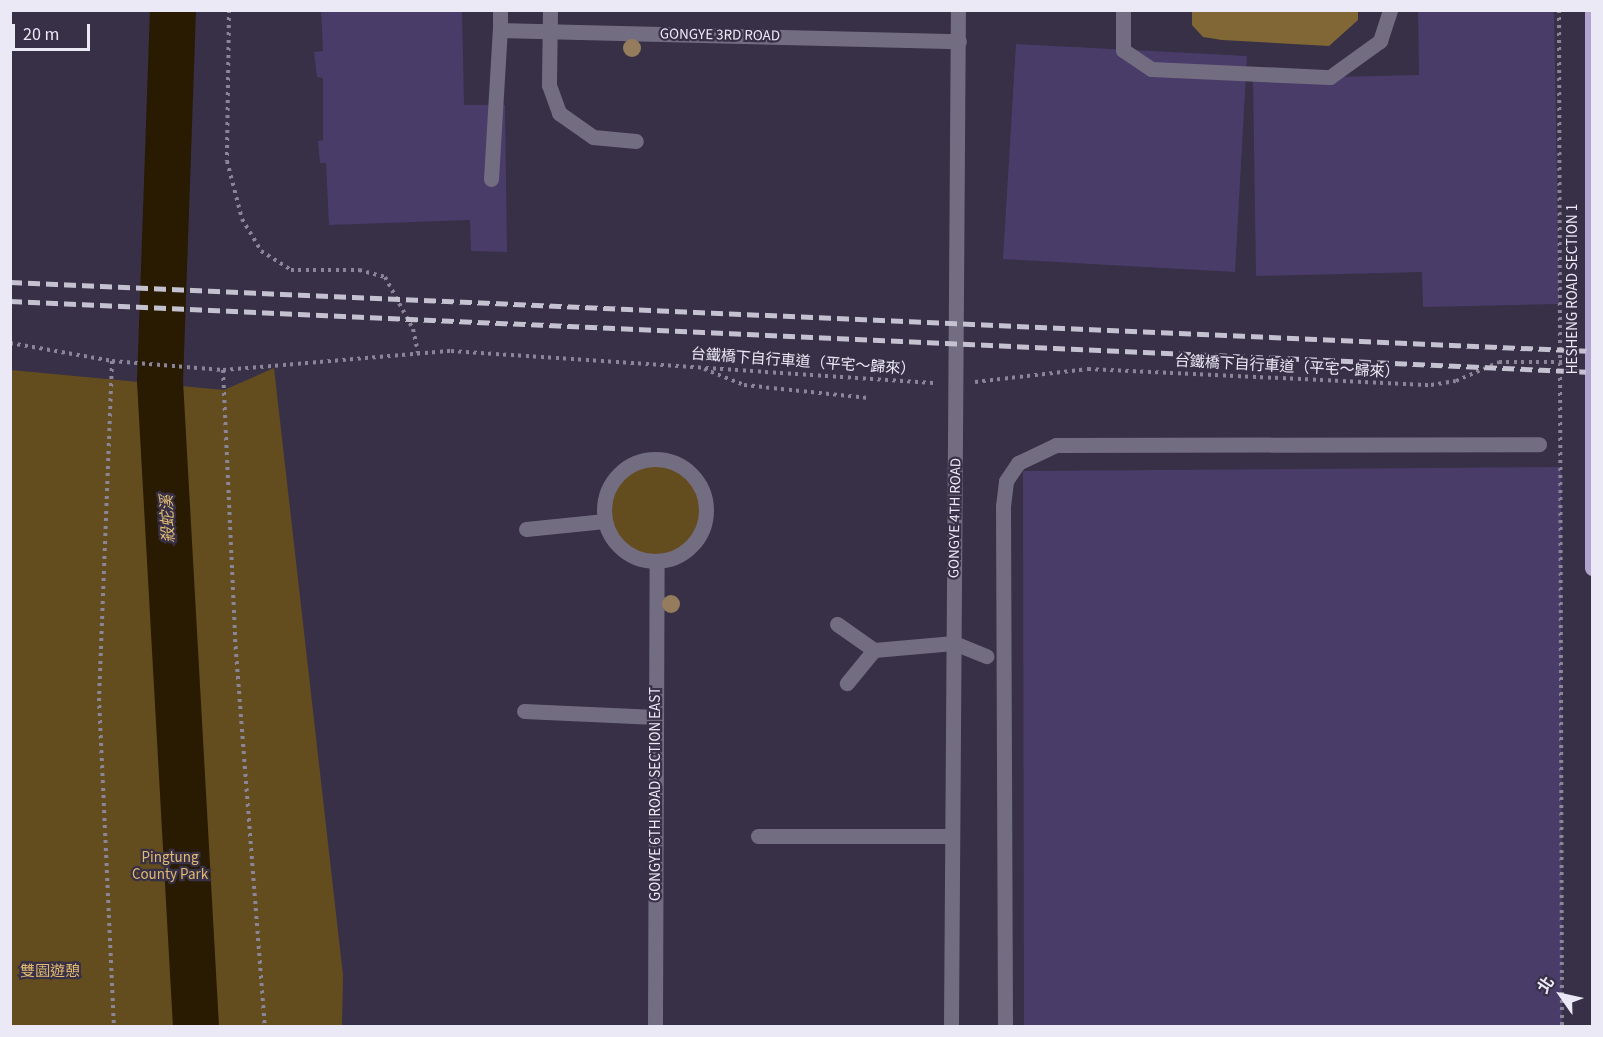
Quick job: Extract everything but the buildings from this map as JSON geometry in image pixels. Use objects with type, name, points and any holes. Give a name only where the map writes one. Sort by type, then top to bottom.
[{"type":"main road","name":"HESHENG ROAD SECTION 1","points":[[1592,10],[1593,568]]},
{"type":"street","points":[[491,179],[500,10]]},
{"type":"street","points":[[550,10],[549,85],[559,113],[593,137],[636,141]]},
{"type":"street","name":"GONGYE 4TH ROAD","points":[[951,1026],[958,10]]},
{"type":"street","points":[[1123,10],[1123,50],[1151,69],[1330,77],[1380,41],[1390,10]]},
{"type":"street","name":"GONGYE 3RD ROAD","points":[[500,28],[959,41]]},
{"type":"street","points":[[1005,1026],[1003,506],[1006,481],[1018,463],[1056,445],[1539,444]]},
{"type":"street","points":[[650,459],[683,466],[705,494],[704,528],[683,554],[657,562],[622,549],[605,521],[604,505],[619,474],[650,459]]},
{"type":"street","points":[[526,529],[605,521]]},
{"type":"street","name":"GONGYE 6TH ROAD SECTION EAST","points":[[655,1026],[657,562]]},
{"type":"street","points":[[837,624],[874,650],[954,643],[986,656]]},
{"type":"street","points":[[847,683],[874,650]]},
{"type":"street","points":[[524,711],[656,717]]},
{"type":"street","points":[[758,836],[952,836]]},
{"type":"path","points":[[229,10],[227,161],[242,219],[261,250],[291,270],[359,270],[385,278],[413,329],[418,352]]},
{"type":"path","points":[[1559,10],[1562,1026]]},
{"type":"path","name":"台鐵橋下自行車道（平宅～歸來）","points":[[10,342],[112,361],[223,370],[418,352],[956,384],[1088,369],[1431,385],[1455,381],[1499,362],[1591,362]]},
{"type":"path","points":[[112,361],[99,698],[114,1026]]},
{"type":"path","points":[[701,368],[744,385],[868,398]]},
{"type":"path","points":[[223,370],[235,639],[265,1026]]},
{"type":"green space","name":"Pingtung County Park","points":[[274,368],[343,975],[342,1026],[11,1026],[11,370],[224,390]]},
{"type":"green space","points":[[655,459],[675,463],[691,474],[702,490],[706,510],[702,530],[691,546],[675,557],[655,561],[635,557],[619,546],[608,530],[604,510],[608,490],[619,474],[635,463]]},
{"type":"shaded area","points":[[1192,11],[1358,11],[1358,20],[1329,46],[1203,37],[1192,25]]},
{"type":"waterway","name":"殺蛇溪","points":[[173,10],[160,381],[196,1026]]},
{"type":"railway","points":[[10,282],[1592,351]]},
{"type":"railway","points":[[10,301],[1592,372]]},
{"type":"park label","name":"雙園遊憩","points":[[50,972]]}]
